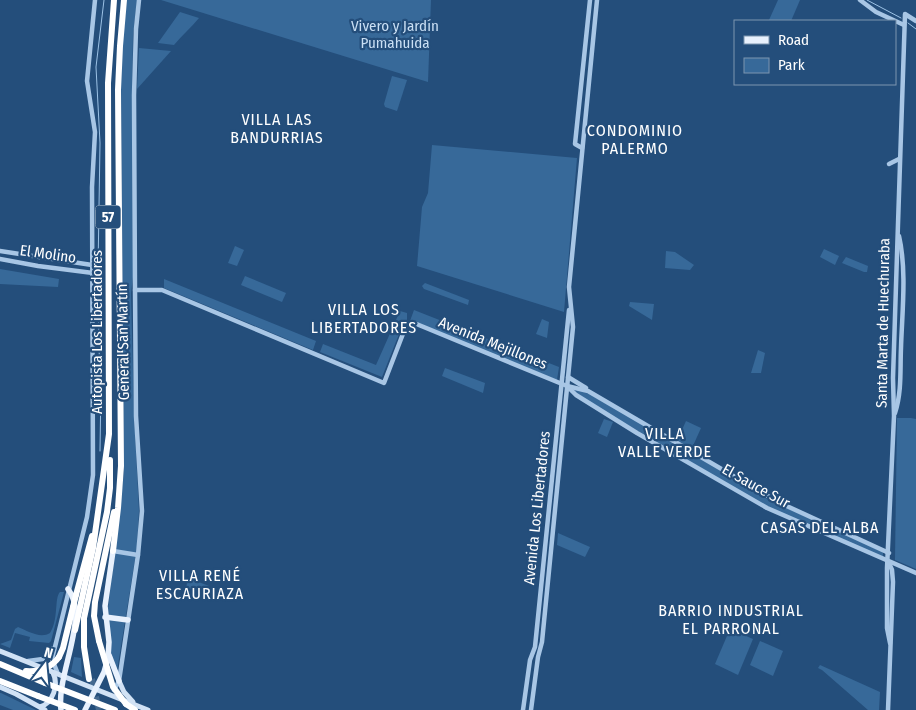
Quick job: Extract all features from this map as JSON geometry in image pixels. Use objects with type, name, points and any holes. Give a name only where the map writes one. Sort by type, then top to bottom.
[{"type":"highway","name":"Autopista Los Libertadores","points":[[75,630],[93,548],[109,434],[108,83],[114,0]]},
{"type":"highway","name":"Autopista Los Libertadores","points":[[120,462],[118,90],[124,0]]},
{"type":"highway","points":[[109,434],[110,488],[107,512],[84,618],[84,647],[91,679],[87,642],[87,618],[115,503]]},
{"type":"highway","points":[[120,462],[115,503],[94,607],[94,616],[99,641],[113,687],[126,704],[136,708]]},
{"type":"highway","points":[[112,551],[120,485],[120,462]]},
{"type":"highway","points":[[9,668],[34,672],[52,665],[59,657],[65,641],[101,494]]},
{"type":"highway","points":[[0,664],[115,710]]},
{"type":"highway","points":[[0,681],[75,710]]},
{"type":"main road","points":[[112,551],[105,617],[109,655],[126,696],[136,708]]},
{"type":"main road","points":[[40,706],[48,703],[52,696],[75,630],[75,604],[68,589]]},
{"type":"main road","points":[[105,617],[128,620]]},
{"type":"main road","points":[[0,651],[136,708],[148,710]]},
{"type":"main road","points":[[85,710],[106,667],[109,655]]},
{"type":"main road","points":[[58,675],[61,710]]},
{"type":"main road","points":[[0,687],[46,710]]},
{"type":"street","name":"General San Martín","points":[[58,675],[52,659],[87,517],[93,475],[92,187],[95,132],[87,80],[95,0]]},
{"type":"street","name":"General San Martín","points":[[119,681],[138,556],[142,511],[136,416],[135,290],[134,95],[139,0]]},
{"type":"street","points":[[582,148],[575,144],[590,0]]},
{"type":"street","name":"Avenida Los Libertadores","points":[[531,710],[538,657],[542,642],[573,327],[569,287],[597,0]]},
{"type":"street","points":[[860,0],[876,12],[893,20]]},
{"type":"street","name":"Santa Marta de Huechuraba","points":[[888,710],[893,575],[892,568],[888,562],[905,14],[916,21]]},
{"type":"street","points":[[896,21],[904,25]]},
{"type":"street","points":[[583,69],[590,71]]},
{"type":"street","points":[[578,118],[581,120],[585,118]]},
{"type":"street","points":[[889,164],[900,159]]},
{"type":"street","name":"Santa Marta de Huechuraba","points":[[894,416],[900,396],[902,339],[903,260],[897,231]]},
{"type":"street","name":"El Molino","points":[[0,252],[92,265]]},
{"type":"street","name":"El Molino","points":[[0,259],[92,272]]},
{"type":"street","points":[[56,268],[60,265],[60,261]]},
{"type":"street","name":"Avenida Mejillones","points":[[135,290],[162,290],[384,382],[406,326],[414,324],[567,386]]},
{"type":"street","name":"Avenida Los Libertadores","points":[[523,710],[530,660],[535,647],[570,307]]},
{"type":"street","points":[[895,339],[902,339]]},
{"type":"street","points":[[568,377],[585,387],[588,391]]},
{"type":"street","points":[[567,386],[588,391],[772,499],[889,553]]},
{"type":"street","name":"El Sauce Sur","points":[[567,386],[576,395],[754,502],[916,574]]},
{"type":"street","points":[[803,524],[807,516]]},
{"type":"street","points":[[112,551],[138,556]]},
{"type":"street","points":[[25,661],[43,659],[49,654],[55,643]]},
{"type":"street","points":[[106,694],[114,690],[119,681]]},
{"type":"green space","points":[[127,0],[137,0],[133,35],[133,277],[131,293],[139,511],[137,547],[117,671],[111,654],[108,608],[124,472],[121,82],[122,44]]},
{"type":"green space","name":"Vivero y Jardín Pumahuida","points":[[161,0],[431,0],[428,82]]},
{"type":"green space","points":[[778,0],[800,0],[791,20],[769,20]]},
{"type":"green space","points":[[180,12],[199,18],[174,45],[158,43]]},
{"type":"green space","points":[[139,48],[171,51],[137,89]]},
{"type":"green space","points":[[392,76],[407,80],[397,111],[385,107],[384,104]]},
{"type":"green space","points":[[432,145],[577,158],[564,312],[417,266],[422,207],[428,193]]},
{"type":"green space","points":[[235,246],[244,250],[237,266],[228,263]]},
{"type":"green space","points":[[824,249],[839,256],[835,265],[820,257]]},
{"type":"green space","points":[[666,251],[675,252],[694,265],[690,270],[665,268]]},
{"type":"green space","points":[[846,257],[868,266],[867,272],[842,263]]},
{"type":"green space","points":[[0,269],[59,279],[58,287],[0,284]]},
{"type":"green space","points":[[245,276],[286,293],[282,302],[241,285]]},
{"type":"green space","points":[[164,279],[316,341],[313,350],[164,288]]},
{"type":"green space","points":[[425,283],[469,300],[468,305],[424,289],[422,286]]},
{"type":"green space","points":[[630,302],[654,304],[652,320],[629,306]]},
{"type":"green space","points":[[414,310],[559,367],[557,380],[410,321]]},
{"type":"green space","points":[[400,311],[407,313],[407,320],[403,324],[382,377],[320,352],[323,344],[376,365]]},
{"type":"green space","points":[[542,319],[549,322],[547,338],[536,334]]},
{"type":"green space","points":[[758,350],[765,353],[761,373],[751,373]]},
{"type":"green space","points":[[445,368],[485,383],[483,393],[442,376]]},
{"type":"green space","points":[[574,390],[589,394],[623,413],[769,500],[883,552],[883,560],[769,508],[577,395]]},
{"type":"green space","points":[[897,418],[916,419],[916,569],[895,560]]},
{"type":"green space","points":[[604,419],[613,422],[607,437],[598,433]]},
{"type":"green space","points":[[686,421],[701,428],[692,448],[677,441]]},
{"type":"green space","points":[[558,533],[590,547],[585,557],[557,545]]},
{"type":"green space","points":[[188,578],[209,586],[207,593],[186,588]]},
{"type":"green space","points":[[60,592],[64,592],[49,643],[29,641],[30,637],[15,633],[10,648],[0,644],[11,640],[15,629],[18,627],[38,635],[50,633],[55,622],[57,599]]},
{"type":"green space","points":[[730,629],[753,639],[738,675],[715,664]]},
{"type":"green space","points":[[760,641],[783,651],[773,676],[750,665]]},
{"type":"green space","points":[[74,657],[81,658],[82,677],[71,672]]},
{"type":"green space","points":[[820,665],[880,692],[879,710],[868,710],[818,668]]},
{"type":"green space","points":[[0,693],[36,710],[13,710],[0,705]]},
{"type":"waterway","points":[[100,451],[101,382],[98,270],[100,143],[96,67],[104,0]]},
{"type":"waterway","points":[[867,0],[901,18]]},
{"type":"waterway","points":[[908,23],[916,29]]},
{"type":"tunnel","points":[[92,679],[99,710]]},
{"type":"district","name":"VILLA LAS BANDURRIAS","points":[[277,128]]},
{"type":"district","name":"CONDOMINIO PALERMO","points":[[635,139]]},
{"type":"district","name":"VILLA LOS LIBERTADORES","points":[[364,318]]},
{"type":"district","name":"VILLA VALLE VERDE","points":[[665,442]]},
{"type":"district","name":"CASAS DEL ALBA","points":[[820,527]]},
{"type":"district","name":"VILLA RENÉ ESCAURIAZA","points":[[200,584]]},
{"type":"district","name":"BARRIO INDUSTRIAL EL PARRONAL","points":[[731,619]]}]
